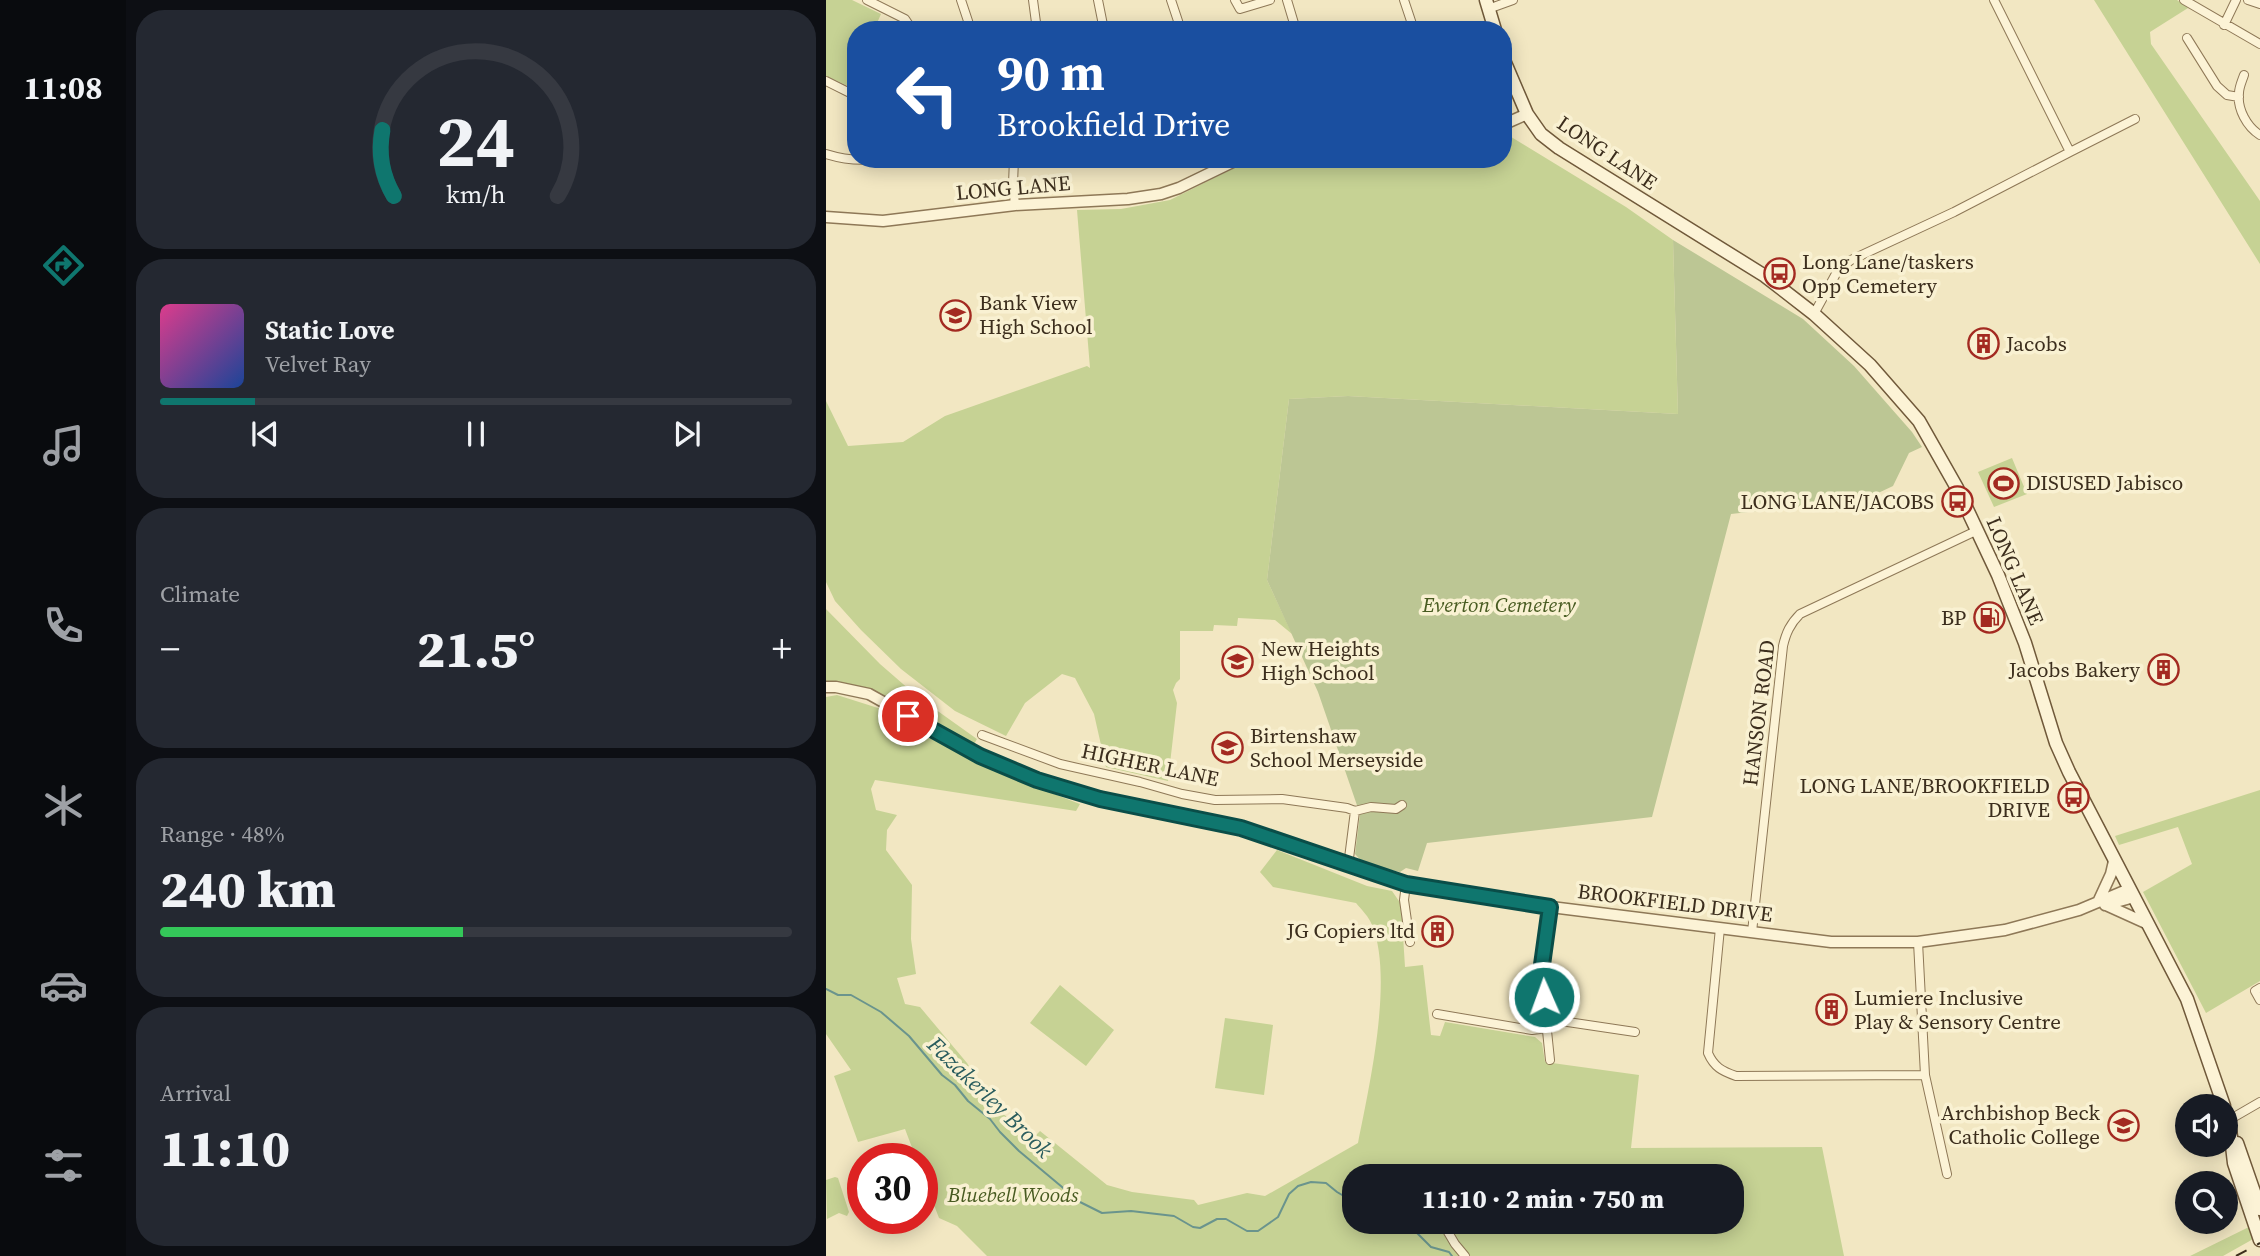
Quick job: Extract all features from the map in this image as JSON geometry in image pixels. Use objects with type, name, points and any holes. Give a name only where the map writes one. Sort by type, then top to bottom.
[{"type":"main road","points":[[1487,4],[1492,21]]},
{"type":"main road","points":[[1512,79],[1527,114]]},
{"type":"main road","name":"LONG LANE","points":[[1527,114],[1541,134],[1559,148],[1765,276],[1814,314],[1870,365],[1919,421],[1978,530],[2025,643],[2056,743],[2187,999],[2220,1094]]},
{"type":"main road","points":[[2238,1145],[2260,1209]]},
{"type":"main road","points":[[2233,1157],[2260,1239]]},
{"type":"street","points":[[867,0],[906,21]]},
{"type":"street","points":[[961,0],[968,21]]},
{"type":"street","points":[[1033,0],[1036,21]]},
{"type":"street","points":[[1098,0],[1102,21]]},
{"type":"street","points":[[1171,0],[1178,21]]},
{"type":"street","points":[[1235,0],[1240,9],[1243,9],[1270,0]]},
{"type":"street","points":[[1287,0],[1293,21]]},
{"type":"street","points":[[1404,0],[1411,21]]},
{"type":"street","points":[[1487,4],[1513,0]]},
{"type":"street","points":[[1994,0],[2070,152]]},
{"type":"street","points":[[2184,0],[2260,44]]},
{"type":"street","points":[[2224,25],[2236,0]]},
{"type":"street","points":[[2248,0],[2260,4]]},
{"type":"street","points":[[2187,38],[2217,86],[2227,95],[2239,97]]},
{"type":"street","points":[[2244,76],[2239,97],[2242,112],[2250,129],[2260,135]]},
{"type":"street","points":[[826,81],[847,92]]},
{"type":"street","name":"LONG LANE","points":[[1512,121],[1527,114]]},
{"type":"street","points":[[1814,314],[1838,270],[1849,262],[1954,212],[2135,119]]},
{"type":"street","points":[[826,154],[847,158]]},
{"type":"street","points":[[1014,168],[1015,205]]},
{"type":"street","name":"LONG LANE","points":[[826,217],[883,220],[1015,205],[1128,200],[1179,188],[1214,168]]},
{"type":"street","name":"HANSON ROAD","points":[[1752,932],[1783,646],[1792,621],[1800,614],[1978,530]]},
{"type":"street","name":"BROOKFIELD DRIVE","points":[[826,687],[869,694],[980,756],[1037,780],[1100,799],[1241,828],[1406,884],[1550,907],[1831,942],[1918,942],[2005,930],[2059,917],[2131,893]]},
{"type":"street","name":"HIGHER LANE","points":[[982,735],[1060,764],[1215,800],[1282,799],[1355,811],[1371,807],[1396,809],[1402,805]]},
{"type":"street","points":[[1348,866],[1355,811]]},
{"type":"street","points":[[2115,861],[2099,904],[2148,924]]},
{"type":"street","points":[[1406,884],[1404,900],[1410,942]]},
{"type":"street","points":[[1550,907],[1541,972],[1550,1060]]},
{"type":"street","points":[[1720,928],[1708,1053],[1713,1064],[1722,1071],[1736,1076],[1925,1075]]},
{"type":"street","points":[[1918,942],[1925,1075],[1947,1174]]},
{"type":"street","points":[[2260,988],[2255,991],[2260,1000]]},
{"type":"street","points":[[1437,1014],[1532,1030],[1561,1021],[1635,1032]]},
{"type":"street","points":[[2238,1112],[2260,1102]]},
{"type":"street","points":[[1449,1234],[1465,1256]]},
{"type":"green space","points":[[826,0],[852,0],[881,14],[878,21],[847,21],[847,86],[826,76]]},
{"type":"green space","points":[[2094,0],[2177,0],[2188,8],[2150,32],[2151,44],[2260,201],[2260,264]]},
{"type":"green space","points":[[1512,137],[1626,207],[1673,240],[1678,414],[1348,396],[1289,399],[1267,580],[1292,634],[1275,620],[1238,618],[1237,626],[1214,625],[1213,631],[1180,631],[1180,679],[1173,690],[1177,703],[1168,781],[1106,767],[1094,714],[1075,678],[1062,674],[1025,703],[1006,736],[955,711],[901,669],[861,630],[835,601],[826,582],[826,401],[848,446],[903,442],[945,416],[1087,366],[1090,368],[1077,210],[1121,209],[1170,200],[1234,168],[1512,168]]},
{"type":"green space","name":"Everton Cemetery","points":[[1673,240],[1803,319],[1854,366],[1922,447],[1909,453],[1893,486],[1840,511],[1813,505],[1731,514],[1652,817],[1427,843],[1418,871],[1406,868],[1400,872],[1364,864],[1355,854],[1360,814],[1318,692],[1267,580],[1289,399],[1348,396],[1678,414]]},
{"type":"green space","name":"DISUSED Jabisco","points":[[2012,458],[2027,494],[1994,507],[1978,472]]},
{"type":"green space","points":[[826,609],[880,664],[918,697],[977,739],[973,746],[893,700],[856,687],[826,685]]},
{"type":"green space","name":"Bluebell Woods","points":[[837,695],[878,708],[964,754],[1080,804],[1076,811],[875,780],[871,789],[876,810],[897,815],[887,830],[886,850],[912,885],[911,939],[916,974],[897,978],[905,1004],[920,1007],[967,1063],[995,1108],[1034,1137],[1040,1131],[1107,1185],[1132,1192],[1194,1200],[1198,1205],[1247,1193],[1265,1196],[1358,1143],[1377,1033],[1381,974],[1378,947],[1371,922],[1356,903],[1273,887],[1260,872],[1277,850],[1367,886],[1392,891],[1401,904],[1405,967],[1423,965],[1431,1035],[1440,1036],[1445,1022],[1535,1037],[1542,1043],[1545,1062],[1639,1075],[1631,1148],[1822,1147],[1844,1256],[987,1256],[957,1226],[939,1218],[938,1143],[910,1143],[905,1129],[858,1142],[834,1076],[851,1070],[826,1034],[826,697]]},
{"type":"green space","points":[[2260,790],[2260,981],[2206,1013],[2143,892],[2192,864],[2178,827],[2119,845],[2115,836]]},
{"type":"green space","points":[[1060,985],[1114,1030],[1086,1066],[1030,1023]]},
{"type":"green space","points":[[1225,1018],[1273,1025],[1264,1095],[1215,1088]]},
{"type":"green space","points":[[838,1178],[847,1206],[847,1216],[839,1213],[827,1219],[826,1180]]},
{"type":"green space","points":[[2251,1226],[2255,1238],[2223,1256],[2190,1256],[2238,1234]]},
{"type":"waterway","name":"Fazakerley Brook","points":[[826,989],[838,995],[851,995],[881,1012],[909,1036],[942,1075],[990,1119],[1019,1151],[1080,1202],[1102,1213],[1131,1211],[1174,1216],[1200,1228],[1217,1219],[1226,1219],[1247,1231],[1258,1231],[1278,1217],[1289,1194],[1298,1186],[1311,1182],[1326,1183],[1342,1195]]},
{"type":"waterway","name":"Fazakerley Brook","points":[[1418,1234],[1431,1247],[1449,1252],[1452,1256]]},
{"type":"railway","points":[[2236,1256],[2260,1243]]},
{"type":"place","name":"Long Lane/taskers Opp Cemetery","points":[[1779,274]]},
{"type":"place","name":"Bank View High School","points":[[956,315]]},
{"type":"place","name":"Jacobs","points":[[1983,344]]},
{"type":"place","name":"DISUSED Jabisco","points":[[2003,483]]},
{"type":"place","name":"LONG LANE/JACOBS","points":[[1957,502]]},
{"type":"place","name":"BP","points":[[1989,618]]},
{"type":"place","name":"New Heights High School","points":[[1238,661]]},
{"type":"place","name":"Jacobs Bakery","points":[[2163,670]]},
{"type":"place","name":"Birtenshaw School Merseyside","points":[[1227,748]]},
{"type":"place","name":"LONG LANE/BROOKFIELD DRIVE","points":[[2073,798]]},
{"type":"place","name":"JG Copiers ltd","points":[[1438,931]]},
{"type":"place","name":"Lumiere Inclusive Play & Sensory Centre","points":[[1831,1010]]},
{"type":"place","name":"Archbishop Beck Catholic College","points":[[2123,1125]]},
{"type":"route","points":[[908,716],[980,756],[1037,780],[1100,799],[1241,828],[1406,884],[1550,907],[1541,972],[1544,997]]}]
